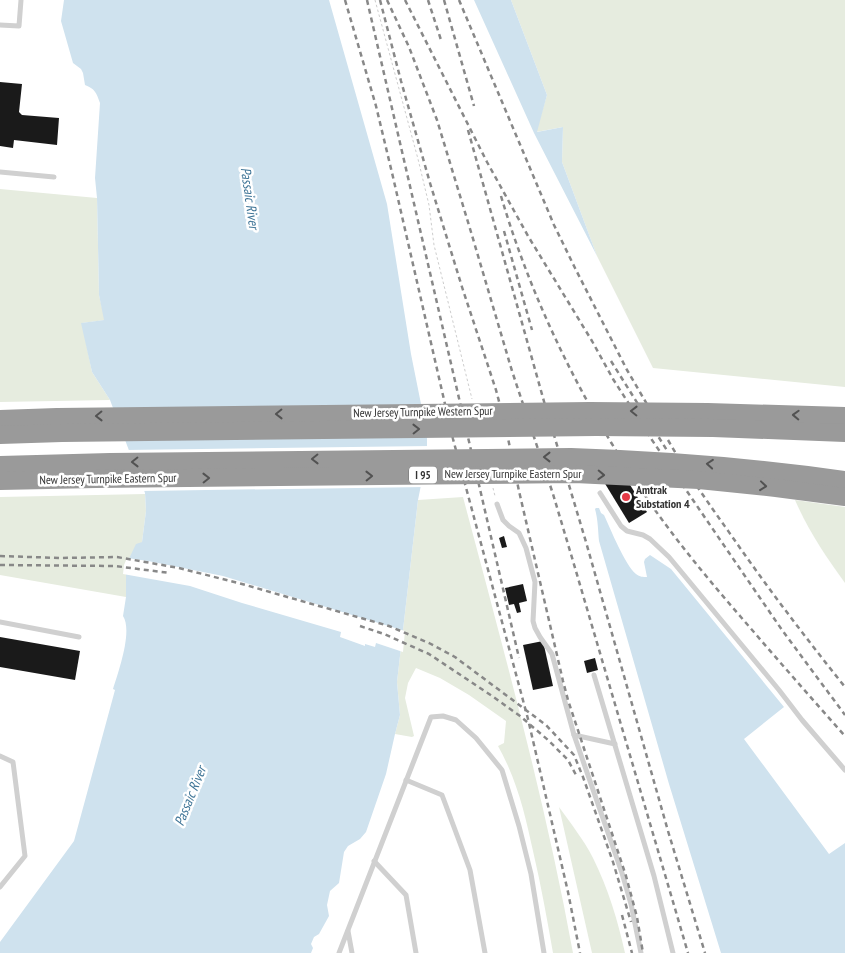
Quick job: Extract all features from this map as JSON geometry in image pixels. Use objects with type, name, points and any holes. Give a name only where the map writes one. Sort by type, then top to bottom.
[{"type":"highway","name":"New Jersey Turnpike Western Spur","points":[[0,419],[590,411],[845,416]]},
{"type":"highway","name":"New Jersey Turnpike Western Spur","points":[[0,435],[588,427],[845,433]]},
{"type":"highway","name":"New Jersey Turnpike Eastern Spur","points":[[0,465],[571,457],[705,464],[773,470],[845,480]]},
{"type":"highway","name":"New Jersey Turnpike Eastern Spur","points":[[0,482],[105,479],[575,474],[699,480],[845,497]]},
{"type":"lane","points":[[0,25],[19,26],[21,0]]},
{"type":"lane","points":[[0,172],[54,177]]},
{"type":"lane","points":[[600,493],[621,526],[627,531],[650,539],[669,557],[845,770]]},
{"type":"lane","points":[[497,504],[503,520],[519,533],[526,548],[534,582],[533,621],[540,637],[552,654],[574,735],[622,873],[640,953]]},
{"type":"lane","points":[[0,622],[79,637]]},
{"type":"lane","points":[[594,675],[654,876],[672,953]]},
{"type":"lane","points":[[339,953],[431,717],[443,716],[456,720],[476,738],[502,770],[519,826],[530,874],[544,953]]},
{"type":"lane","points":[[574,735],[615,744]]},
{"type":"lane","points":[[0,756],[14,762],[25,856],[0,887]]},
{"type":"lane","points":[[406,780],[442,795],[470,870],[485,953]]},
{"type":"lane","points":[[374,861],[406,895],[416,953]]},
{"type":"lane","points":[[348,931],[352,953]]},
{"type":"path","points":[[375,0],[418,159],[429,205],[434,244],[473,402]]},
{"type":"path","points":[[493,486],[497,504]]},
{"type":"shaded area","points":[[511,0],[845,0],[845,387],[653,368],[597,256],[562,162],[563,127],[536,132],[547,95]]},
{"type":"shaded area","points":[[0,189],[97,198],[99,295],[105,320],[82,323],[92,372],[110,400],[0,402]]},
{"type":"shaded area","points":[[145,494],[146,511],[142,542],[126,565],[126,597],[0,575],[0,497]]},
{"type":"shaded area","points":[[463,497],[508,667],[550,838],[573,953],[553,953],[539,876],[523,810],[515,784],[498,746],[504,743],[506,721],[469,695],[440,678],[416,668],[408,683],[405,698],[414,736],[395,734],[400,715],[397,682],[418,500]]},
{"type":"shaded area","points":[[795,500],[845,507],[845,583],[818,543]]},
{"type":"shaded area","points":[[559,807],[586,845],[598,869],[612,905],[625,953],[592,953]]},
{"type":"water","name":"Passaic River","points":[[64,0],[329,0],[387,204],[411,354],[427,434],[427,455],[418,500],[397,682],[400,715],[386,774],[366,832],[360,839],[348,846],[344,852],[339,883],[330,891],[327,905],[329,916],[319,934],[314,937],[311,944],[313,948],[311,953],[0,953],[0,942],[74,841],[124,652],[126,623],[123,616],[126,597],[126,565],[136,544],[142,542],[146,511],[145,493],[110,400],[92,372],[81,323],[104,320],[99,295],[95,178],[100,103],[95,91],[85,85],[81,69],[73,63],[61,21]]},
{"type":"water","points":[[474,0],[511,0],[547,95],[537,132],[563,127],[562,162],[597,256],[534,133]]},
{"type":"water","points":[[596,508],[599,508],[604,515],[623,555],[636,574],[647,577],[644,562],[650,555],[671,569],[784,707],[744,739],[829,854],[845,843],[845,953],[721,953],[669,784],[599,541]]},
{"type":"pier","points":[[430,446],[424,487],[141,491],[126,450]]},
{"type":"pier","points":[[127,558],[223,576],[405,631],[403,652],[376,643],[375,647],[365,644],[365,646],[340,637],[341,632],[190,586],[123,574]]},
{"type":"building","points":[[0,82],[22,84],[19,112],[22,115],[59,118],[57,145],[14,140],[13,148],[0,146]]},
{"type":"building","name":"Amtrak Substation 4","points":[[622,472],[647,512],[629,523],[604,482]]},
{"type":"building","points":[[504,536],[507,547],[502,548],[499,538]]},
{"type":"building","points":[[523,584],[527,601],[519,603],[521,612],[517,613],[514,604],[509,605],[505,588]]},
{"type":"building","points":[[0,637],[80,651],[75,680],[0,667]]},
{"type":"building","points":[[543,641],[553,686],[533,690],[523,645]]},
{"type":"building","points":[[595,658],[598,670],[587,673],[584,661]]},
{"type":"railway","points":[[345,0],[376,106],[453,439],[528,719],[568,892],[580,953]]},
{"type":"railway","points":[[367,0],[519,658]]},
{"type":"railway","points":[[380,0],[430,183],[496,390],[563,681],[626,876],[637,917],[643,953]]},
{"type":"railway","points":[[387,0],[409,47],[437,120],[512,371],[553,494],[688,953]]},
{"type":"railway","points":[[405,0],[487,162],[528,236],[613,379],[652,440],[782,630],[845,715]]},
{"type":"railway","points":[[428,0],[441,40]]},
{"type":"railway","points":[[444,0],[474,106]]},
{"type":"railway","points":[[459,0],[554,225],[627,370],[658,423]]},
{"type":"railway","points":[[468,130],[545,405],[705,953]]},
{"type":"railway","points":[[501,196],[514,238],[530,279],[565,359],[630,474],[666,526],[702,572],[845,736]]},
{"type":"railway","points":[[504,231],[532,330]]},
{"type":"railway","points":[[611,361],[668,452]]},
{"type":"railway","points":[[668,440],[698,488],[758,574],[845,687]]},
{"type":"railway","points":[[0,556],[117,557],[179,568],[389,626],[429,643],[455,657],[546,725],[574,755],[613,862],[631,922]]},
{"type":"railway","points":[[0,565],[115,566],[170,573]]},
{"type":"railway","points":[[360,626],[384,634],[429,654],[492,696],[520,716],[548,740],[568,760],[576,775]]},
{"type":"railway","points":[[622,915],[632,953]]},
{"type":"place","name":"Amtrak Substation 4","points":[[626,497]]}]
